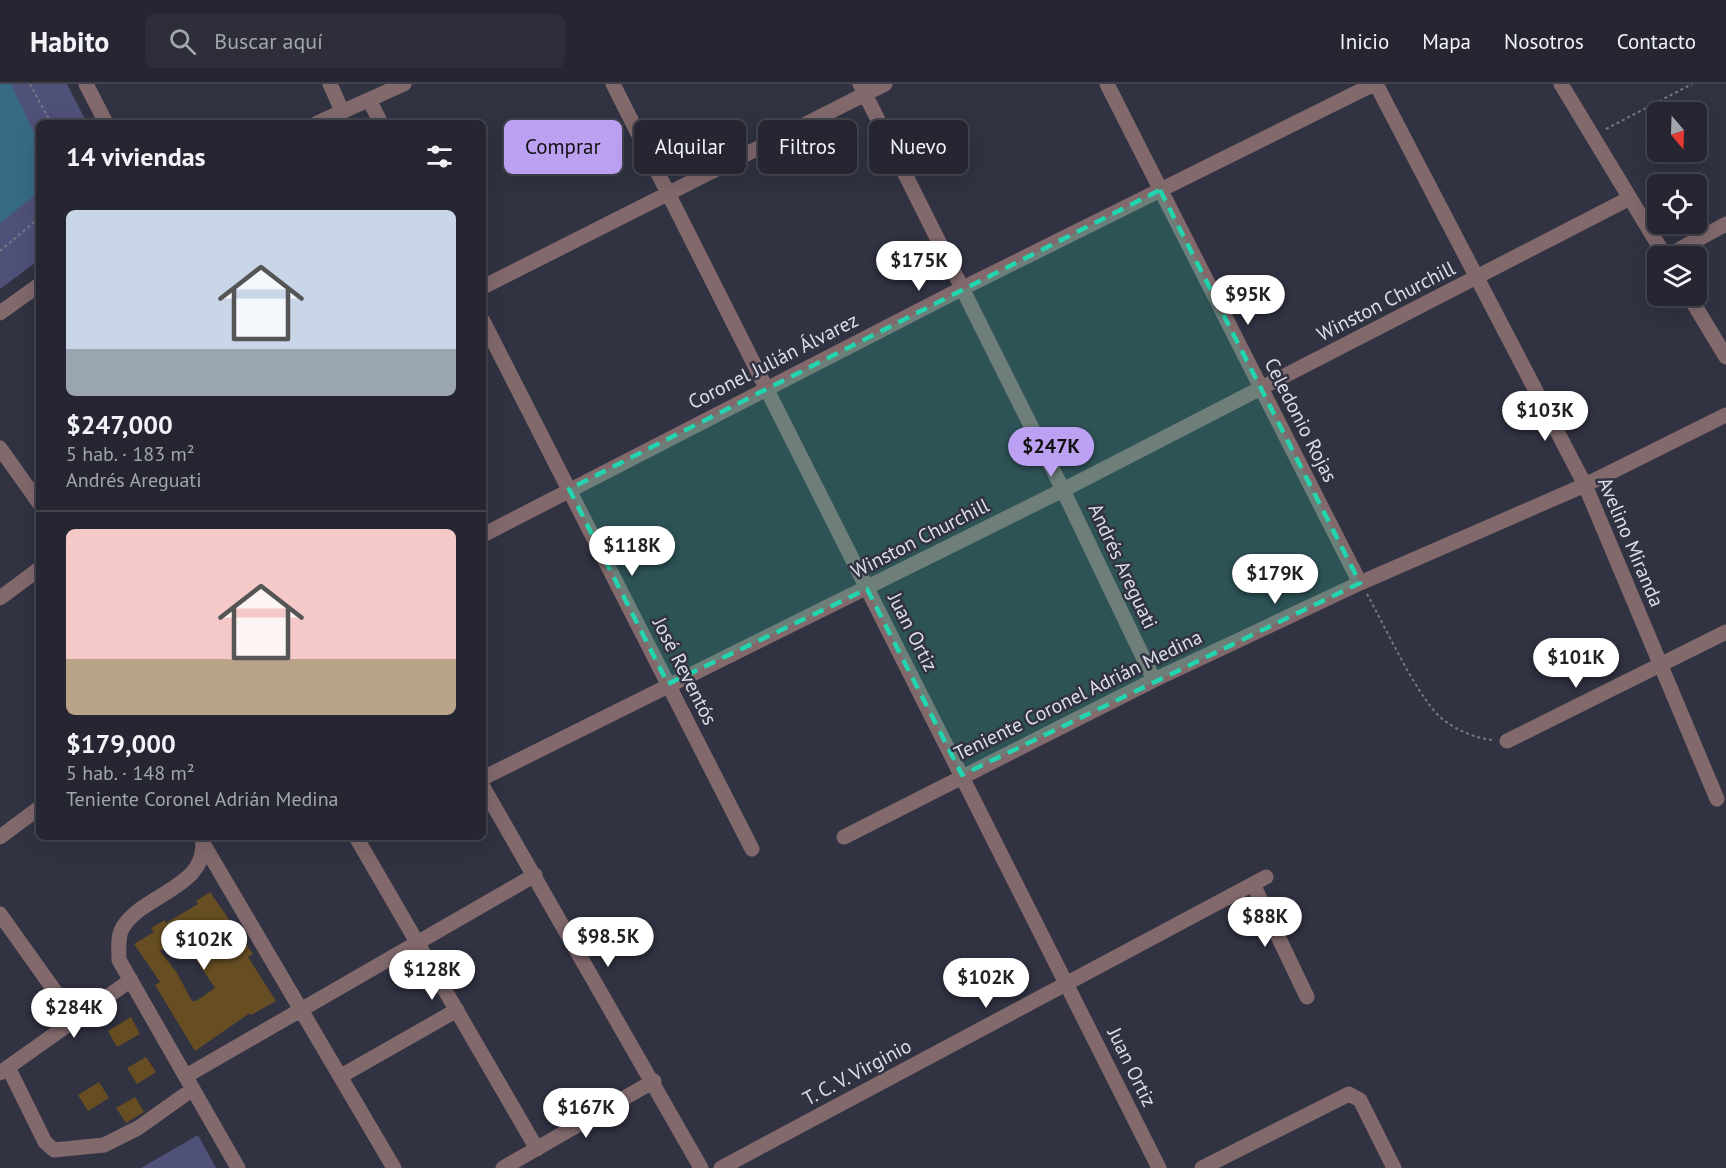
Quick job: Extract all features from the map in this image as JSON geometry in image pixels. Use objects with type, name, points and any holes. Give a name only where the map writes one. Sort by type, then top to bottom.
[{"type":"street","points":[[86,84],[104,120]]},
{"type":"street","points":[[330,84],[342,111]]},
{"type":"street","points":[[323,120],[404,84]]},
{"type":"street","name":"Juan Ortiz","points":[[613,84],[1159,1168]]},
{"type":"street","points":[[486,285],[667,194],[862,89],[885,84]]},
{"type":"street","name":"Celedonio Rojas","points":[[1107,84],[1360,583]]},
{"type":"street","name":"Coronel Julián Álvarez","points":[[486,533],[765,388],[1375,84]]},
{"type":"street","name":"Avelino Miranda","points":[[1375,84],[1479,278],[1585,485],[1717,799]]},
{"type":"street","points":[[1561,84],[1660,246]]},
{"type":"street","name":"Andrés Areguati","points":[[862,89],[1063,490],[1154,680]]},
{"type":"street","points":[[369,100],[379,120]]},
{"type":"street","name":"Winston Churchill","points":[[486,776],[668,684],[867,589],[1063,490],[1261,387],[1479,278],[1630,198]]},
{"type":"street","points":[[1685,246],[1726,224]]},
{"type":"street","points":[[0,313],[36,287]]},
{"type":"street","points":[[1695,306],[1726,357]]},
{"type":"street","name":"José Reventós","points":[[486,327],[752,849]]},
{"type":"street","name":"Teniente Coronel Adrián Medina","points":[[844,837],[962,775],[1154,680],[1360,583],[1585,485],[1726,415]]},
{"type":"street","points":[[0,448],[36,499]]},
{"type":"street","points":[[0,598],[36,571]]},
{"type":"street","points":[[1507,741],[1726,632]]},
{"type":"street","points":[[486,792],[654,1081],[701,1168]]},
{"type":"street","points":[[0,837],[36,810]]},
{"type":"street","points":[[358,840],[537,1149]]},
{"type":"street","points":[[203,841],[200,863],[189,878],[134,914],[122,929],[119,960],[238,1168]]},
{"type":"street","points":[[203,841],[394,1168]]},
{"type":"street","points":[[131,980],[74,1018],[4,1070],[45,1142],[54,1150],[104,1145],[138,1128],[190,1082],[302,1010],[536,875]]},
{"type":"street","name":"T. C. V. Virginio","points":[[721,1168],[1260,880],[1307,997]]},
{"type":"street","points":[[0,914],[74,1018]]},
{"type":"street","points":[[341,1077],[457,1010]]},
{"type":"street","points":[[503,1168],[654,1081]]},
{"type":"street","points":[[1202,1168],[1349,1094],[1360,1100],[1394,1168]]},
{"type":"path","points":[[30,84],[49,120]]},
{"type":"path","points":[[1593,136],[1692,84]]},
{"type":"path","points":[[0,251],[36,221]]},
{"type":"path","points":[[1360,583],[1418,689],[1443,720],[1476,738],[1507,741]]},
{"type":"highlighted area","points":[[1160,190],[1360,583],[962,775],[867,589],[668,684],[569,489]]},
{"type":"shaded area","points":[[0,84],[67,84],[85,120],[36,120],[36,262],[0,289]]},
{"type":"shaded area","points":[[0,84],[11,84],[36,137],[36,194],[0,223]]},
{"type":"shaded area","points":[[198,1135],[216,1168],[141,1168]]},
{"type":"building","points":[[210,892],[253,954],[248,957],[276,1001],[251,1015],[250,1013],[195,1051],[155,985],[160,982],[134,944],[154,932],[151,928],[165,920],[166,923],[198,904],[196,901]],"holes":[[[182,939],[215,988],[196,1001],[192,1001],[177,973],[160,951]]]},
{"type":"building","points":[[131,1017],[140,1034],[117,1047],[108,1031]]},
{"type":"building","points":[[146,1057],[156,1072],[137,1084],[127,1068]]},
{"type":"building","points":[[99,1082],[109,1098],[88,1111],[78,1095]]},
{"type":"building","points":[[135,1097],[144,1112],[126,1123],[116,1108]]}]
